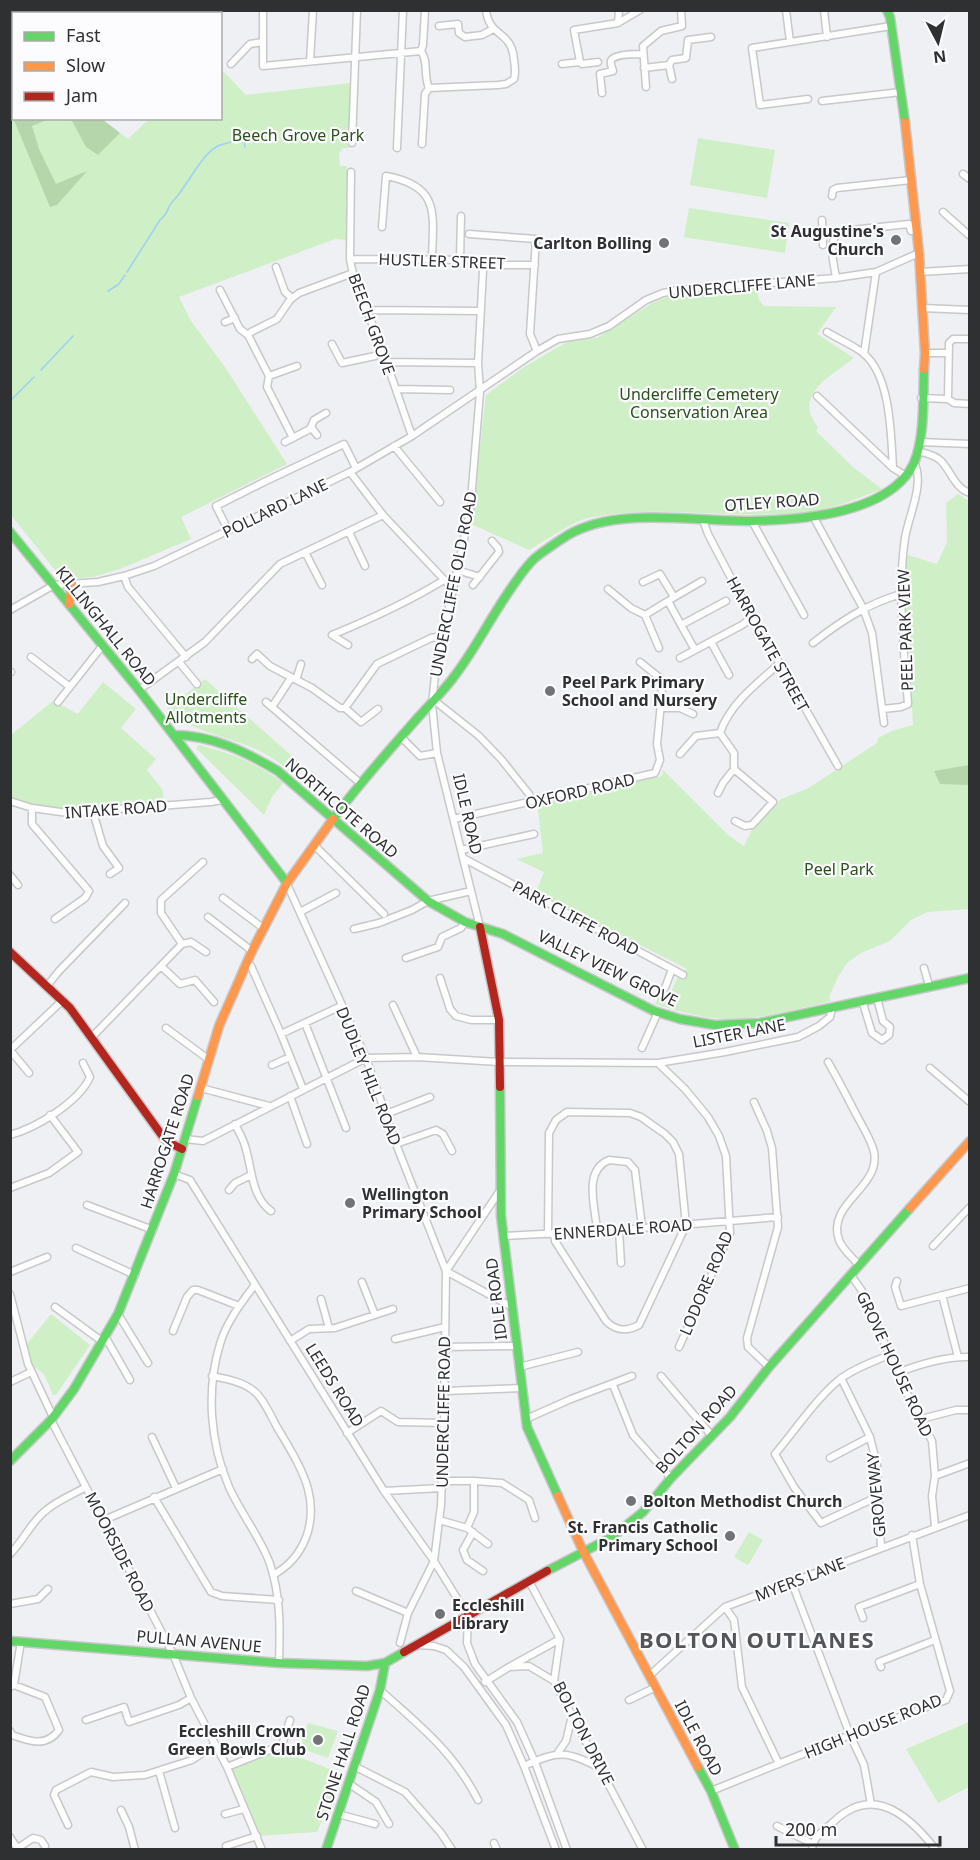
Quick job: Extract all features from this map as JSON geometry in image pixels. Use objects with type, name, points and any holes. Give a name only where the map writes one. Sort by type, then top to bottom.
[{"type":"main road","name":"OTLEY ROAD","points":[[333,819],[360,783],[456,675],[507,592],[534,560],[585,526],[612,520],[752,521],[813,516],[856,507],[879,498],[893,489],[906,476],[914,462],[918,446],[925,353],[919,252],[901,93],[887,10]]},
{"type":"main road","name":"KILLINGHALL ROAD","points":[[12,537],[139,690],[286,884]]},
{"type":"main road","points":[[69,604],[72,583]]},
{"type":"main road","name":"NORTHCOTE ROAD","points":[[174,735],[222,743],[278,771],[428,901],[465,922],[480,927]]},
{"type":"main road","name":"HARROGATE ROAD","points":[[10,1461],[52,1418],[74,1389],[118,1314],[174,1174],[219,1026],[252,951],[286,884],[333,819]]},
{"type":"main road","name":"VALLEY VIEW GROVE","points":[[480,927],[503,934],[658,1012],[680,1019],[715,1025],[741,1025],[832,1008]]},
{"type":"main road","name":"IDLE ROAD","points":[[480,927],[499,1020],[501,1216],[526,1427],[583,1551],[711,1791],[735,1850]]},
{"type":"main road","points":[[10,952],[63,1000],[166,1141],[182,1149]]},
{"type":"main road","points":[[832,1008],[969,978]]},
{"type":"main road","name":"BOLTON ROAD","points":[[385,1663],[583,1551],[612,1537],[644,1512],[671,1478],[730,1417],[769,1367],[969,1141]]},
{"type":"main road","name":"PULLAN AVENUE","points":[[10,1641],[279,1664],[367,1666],[385,1663]]},
{"type":"main road","name":"STONE HALL ROAD","points":[[326,1850],[380,1690],[385,1663]]},
{"type":"street","points":[[310,61],[313,10]]},
{"type":"street","points":[[352,143],[357,10]]},
{"type":"street","points":[[397,148],[403,10]]},
{"type":"street","points":[[421,51],[425,10]]},
{"type":"street","points":[[429,88],[498,85],[506,84],[514,79],[516,72],[513,47],[508,40],[493,29],[486,10]]},
{"type":"street","points":[[618,23],[619,10]]},
{"type":"street","points":[[580,62],[574,30],[618,23],[640,10]]},
{"type":"street","points":[[646,87],[643,46],[663,31],[682,26],[681,10]]},
{"type":"street","points":[[786,10],[790,42]]},
{"type":"street","points":[[824,10],[827,37]]},
{"type":"street","points":[[263,11],[263,66],[421,51]]},
{"type":"street","points":[[439,26],[461,23],[459,33],[465,37],[482,35],[493,29]]},
{"type":"street","points":[[808,99],[760,105],[752,48],[891,26]]},
{"type":"street","points":[[672,79],[669,65],[672,60],[686,57],[688,40],[711,37]]},
{"type":"street","points":[[231,64],[250,44],[263,42]]},
{"type":"street","points":[[421,51],[426,57],[425,80],[429,88]]},
{"type":"street","points":[[602,93],[600,74],[613,70],[612,58],[619,55],[643,54]]},
{"type":"street","points":[[562,64],[598,62]]},
{"type":"street","points":[[644,68],[669,65]]},
{"type":"street","points":[[422,144],[425,94],[429,88]]},
{"type":"street","points":[[822,100],[901,93]]},
{"type":"street","name":"BEECH GROVE","points":[[351,172],[350,259],[353,273],[412,436]]},
{"type":"street","points":[[382,227],[386,176],[397,178],[414,186],[426,194],[431,202],[432,259]]},
{"type":"street","points":[[832,196],[833,190],[837,188],[911,180]]},
{"type":"street","points":[[943,213],[969,236]]},
{"type":"street","points":[[460,260],[461,216]]},
{"type":"street","points":[[822,220],[823,242],[841,231],[909,224],[911,231]]},
{"type":"street","points":[[469,234],[536,239],[530,334],[537,351]]},
{"type":"street","points":[[832,238],[836,278]]},
{"type":"street","name":"UNDERCLIFFE LANE","points":[[480,392],[537,351],[558,339],[590,334],[609,326],[646,300],[663,292],[836,278],[876,272],[919,252]]},
{"type":"street","name":"HUSTLER STREET","points":[[350,259],[476,260],[486,265],[535,265]]},
{"type":"street","name":"UNDERCLIFFE OLD ROAD","points":[[433,702],[436,666],[470,512],[480,392],[478,363],[480,311],[483,270],[486,265]]},
{"type":"street","points":[[276,267],[285,292],[292,298]]},
{"type":"street","points":[[920,272],[969,270]]},
{"type":"street","points":[[864,354],[876,272]]},
{"type":"street","points":[[248,335],[277,319],[292,298],[304,290],[353,273]]},
{"type":"street","points":[[280,277],[287,274]]},
{"type":"street","points":[[220,290],[240,329],[248,335],[269,376],[267,387],[293,438]]},
{"type":"street","points":[[922,308],[969,310]]},
{"type":"street","points":[[366,310],[480,311]]},
{"type":"street","points":[[225,322],[235,318]]},
{"type":"street","points":[[826,332],[864,354],[875,369],[888,402],[893,468]]},
{"type":"street","points":[[948,399],[949,343],[953,339],[969,339]]},
{"type":"street","points":[[332,344],[342,363],[351,363],[375,356],[381,351]]},
{"type":"street","points":[[925,353],[948,353]]},
{"type":"street","points":[[386,362],[478,363]]},
{"type":"street","points":[[269,376],[297,366]]},
{"type":"street","points":[[396,388],[450,390]]},
{"type":"street","name":"POLLARD LANE","points":[[54,585],[98,582],[154,566],[353,470],[412,436],[480,392]]},
{"type":"street","points":[[818,396],[893,468],[906,476]]},
{"type":"street","points":[[921,398],[948,399],[954,403],[969,404]]},
{"type":"street","points":[[316,435],[312,428],[314,420],[326,413]]},
{"type":"street","points":[[285,442],[312,428]]},
{"type":"street","points":[[228,530],[216,507],[344,444],[353,470],[383,515],[453,588]]},
{"type":"street","points":[[918,446],[969,444]]},
{"type":"street","points":[[394,446],[440,502]]},
{"type":"street","points":[[918,446],[939,459],[955,482],[969,493]]},
{"type":"street","name":"PEEL PARK VIEW","points":[[883,709],[908,704],[901,569],[905,536],[917,492],[919,472],[914,462]]},
{"type":"street","points":[[139,690],[205,642],[280,564],[383,515]]},
{"type":"street","points":[[813,516],[863,608],[872,633],[884,723]]},
{"type":"street","name":"HARROGATE STREET","points":[[703,520],[708,534],[753,617],[838,766]]},
{"type":"street","points":[[752,521],[804,615]]},
{"type":"street","points":[[349,532],[365,566]]},
{"type":"street","points":[[473,585],[499,552],[492,541]]},
{"type":"street","points":[[305,552],[322,585]]},
{"type":"street","points":[[457,570],[480,578]]},
{"type":"street","points":[[643,582],[660,574],[681,625],[695,651]]},
{"type":"street","points":[[124,576],[128,587],[186,657]]},
{"type":"street","points":[[348,645],[332,635],[376,617],[444,580]]},
{"type":"street","points":[[645,615],[702,581]]},
{"type":"street","points":[[10,610],[54,585]]},
{"type":"street","points":[[608,589],[631,608],[645,615],[659,648]]},
{"type":"street","points":[[813,643],[863,608],[902,594]]},
{"type":"street","points":[[681,625],[726,601]]},
{"type":"street","points":[[680,658],[742,626],[753,617]]},
{"type":"street","points":[[345,708],[377,664],[431,638],[442,636]]},
{"type":"street","points":[[711,642],[729,675]]},
{"type":"street","points":[[58,702],[102,645]]},
{"type":"street","points":[[252,659],[257,654],[270,666],[312,688],[340,708],[345,708],[361,722],[378,709]]},
{"type":"street","points":[[31,657],[70,687]]},
{"type":"street","points":[[179,662],[197,684]]},
{"type":"street","name":"OXFORD ROAD","points":[[454,819],[655,773],[660,760],[657,733],[660,678],[640,662]]},
{"type":"street","points":[[272,707],[301,664]]},
{"type":"street","points":[[720,733],[728,715],[759,681],[779,664]]},
{"type":"street","points":[[266,702],[360,783]]},
{"type":"street","points":[[433,702],[479,736],[532,801]]},
{"type":"street","name":"IDLE ROAD","points":[[433,702],[437,753],[480,927]]},
{"type":"street","points":[[660,708],[680,708],[693,714]]},
{"type":"street","points":[[680,754],[696,736],[720,733]]},
{"type":"street","points":[[718,793],[734,769],[734,753],[720,733]]},
{"type":"street","points":[[401,737],[420,756],[437,753]]},
{"type":"street","points":[[734,769],[773,802],[752,825],[745,826],[735,821]]},
{"type":"street","name":"INTAKE ROAD","points":[[10,801],[59,813],[222,800]]},
{"type":"street","points":[[32,808],[32,824],[89,891],[85,898],[55,919]]},
{"type":"street","points":[[93,812],[103,846],[119,868],[110,874]]},
{"type":"street","points":[[461,849],[534,834]]},
{"type":"street","points":[[314,845],[384,914]]},
{"type":"street","name":"PARK CLIFFE ROAD","points":[[463,858],[683,975]]},
{"type":"street","points":[[182,944],[161,913],[161,900],[203,862]]},
{"type":"street","points":[[10,875],[18,885]]},
{"type":"street","name":"DUDLEY HILL ROAD","points":[[286,884],[366,1058],[396,1144],[446,1271]]},
{"type":"street","points":[[354,929],[401,914],[428,901],[471,891]]},
{"type":"street","points":[[300,912],[336,893]]},
{"type":"street","points":[[223,898],[263,928]]},
{"type":"street","points":[[47,986],[125,903]]},
{"type":"street","points":[[208,917],[252,951]]},
{"type":"street","points":[[406,958],[438,947],[442,937],[461,928],[465,922]]},
{"type":"street","points":[[92,1037],[182,944],[191,942],[206,952]]},
{"type":"street","points":[[246,964],[251,966],[303,1089]]},
{"type":"street","points":[[161,966],[180,984],[195,980],[214,1002]]},
{"type":"street","points":[[924,968],[929,985]]},
{"type":"street","points":[[664,988],[672,969]]},
{"type":"street","points":[[440,978],[450,1009],[456,1016],[471,1020],[499,1020]]},
{"type":"street","points":[[862,1000],[872,1033],[882,1040],[891,1031],[883,1021],[876,997]]},
{"type":"street","points":[[29,1074],[12,1045],[63,1000]]},
{"type":"street","points":[[393,1005],[417,1058]]},
{"type":"street","points":[[281,1034],[341,1006]]},
{"type":"street","name":"LISTER LANE","points":[[366,1058],[658,1063],[798,1037],[819,1026],[830,1017],[832,1008]]},
{"type":"street","points":[[642,1048],[658,1012]]},
{"type":"street","points":[[305,1023],[346,1128]]},
{"type":"street","points":[[166,1028],[208,1059]]},
{"type":"street","points":[[272,1065],[290,1057]]},
{"type":"street","points":[[185,1139],[203,1141],[366,1058]]},
{"type":"street","points":[[828,1062],[866,1131],[874,1152],[873,1170],[867,1182],[850,1199],[839,1216],[837,1232],[839,1241],[860,1265]]},
{"type":"street","points":[[10,1135],[35,1124],[77,1096],[89,1080],[90,1074],[83,1063]]},
{"type":"street","name":"LODORE ROAD","points":[[658,1063],[700,1106],[719,1136],[726,1156],[730,1222],[728,1239],[679,1347]]},
{"type":"street","points":[[930,1068],[969,1102]]},
{"type":"street","points":[[201,1088],[269,1106]]},
{"type":"street","points":[[290,1096],[307,1144]]},
{"type":"street","points":[[386,1114],[430,1097]]},
{"type":"street","points":[[754,1102],[768,1131],[772,1148],[778,1217],[776,1240],[747,1338],[748,1347],[769,1367]]},
{"type":"street","points":[[567,1112],[630,1113],[641,1117],[673,1142],[679,1154],[686,1225],[639,1325],[626,1330],[613,1327],[606,1321],[551,1234],[549,1133],[556,1120],[567,1112]]},
{"type":"street","points":[[10,1188],[49,1173],[78,1152],[50,1115]]},
{"type":"street","points":[[235,1124],[245,1145],[251,1175],[264,1206],[271,1211]]},
{"type":"street","points":[[396,1144],[436,1130],[443,1134],[452,1151]]},
{"type":"street","points":[[597,1231],[592,1179],[600,1165],[609,1160],[628,1162],[636,1170],[642,1227]]},
{"type":"street","name":"LEEDS ROAD","points":[[174,1174],[190,1180],[347,1433],[384,1491],[434,1561],[468,1616]]},
{"type":"street","points":[[230,1190],[235,1183],[251,1175]]},
{"type":"street","points":[[501,1189],[446,1271],[512,1307]]},
{"type":"street","points":[[87,1205],[153,1230]]},
{"type":"street","points":[[933,1246],[969,1207]]},
{"type":"street","name":"ENNERDALE ROAD","points":[[503,1236],[619,1230],[778,1217]]},
{"type":"street","points":[[619,1230],[621,1263]]},
{"type":"street","points":[[76,1248],[135,1275]]},
{"type":"street","points":[[10,1272],[47,1257]]},
{"type":"street","name":"UNDERCLIFFE ROAD","points":[[400,1643],[408,1613],[434,1561],[442,1485],[446,1271]]},
{"type":"street","name":"GROVE HOUSE ROAD","points":[[851,1275],[862,1291],[889,1356],[932,1442],[935,1476],[932,1496],[935,1526]]},
{"type":"street","points":[[897,1281],[895,1287],[901,1306],[969,1288]]},
{"type":"street","points":[[362,1282],[375,1315]]},
{"type":"street","points":[[254,1286],[239,1306],[220,1343],[212,1376],[211,1414],[218,1456],[229,1487],[270,1562],[279,1600],[279,1664]]},
{"type":"street","points":[[173,1331],[187,1297],[193,1290],[239,1306]]},
{"type":"street","name":"MOORSIDE ROAD","points":[[10,1294],[31,1372],[86,1487],[172,1654],[214,1745],[227,1767],[262,1850]]},
{"type":"street","points":[[942,1295],[958,1357]]},
{"type":"street","points":[[321,1299],[329,1328]]},
{"type":"street","points":[[55,1307],[104,1340],[130,1380]]},
{"type":"street","points":[[290,1341],[309,1329],[329,1328],[393,1309]]},
{"type":"street","points":[[118,1314],[148,1363]]},
{"type":"street","points":[[395,1339],[445,1327]]},
{"type":"street","points":[[445,1347],[517,1346]]},
{"type":"street","points":[[519,1367],[578,1352]]},
{"type":"street","points":[[879,1496],[820,1523],[775,1454],[827,1391],[841,1378],[858,1368],[889,1356]]},
{"type":"street","points":[[897,1373],[916,1366],[958,1357],[969,1357]]},
{"type":"street","points":[[10,1382],[31,1372]]},
{"type":"street","points":[[212,1376],[236,1381],[256,1392],[294,1455],[308,1488],[311,1511],[308,1535],[299,1554],[286,1568],[273,1575]]},
{"type":"street","points":[[526,1419],[571,1398],[632,1376]]},
{"type":"street","points":[[661,1376],[711,1436]]},
{"type":"street","name":"GROVEWAY","points":[[841,1378],[870,1437],[877,1465],[881,1548]]},
{"type":"street","points":[[612,1385],[633,1435],[671,1478]]},
{"type":"street","points":[[445,1391],[522,1388]]},
{"type":"street","points":[[921,1419],[956,1410],[969,1410]]},
{"type":"street","points":[[347,1433],[381,1412],[398,1422],[444,1423]]},
{"type":"street","points":[[152,1437],[176,1488]]},
{"type":"street","points":[[830,1458],[870,1437]]},
{"type":"street","points":[[935,1476],[969,1463]]},
{"type":"street","points":[[104,1520],[223,1469]]},
{"type":"street","points":[[474,1482],[474,1512],[463,1550],[467,1560],[483,1571]]},
{"type":"street","points":[[384,1491],[474,1482],[502,1483],[529,1500],[535,1518]]},
{"type":"street","points":[[10,1554],[21,1543],[42,1513],[53,1504],[86,1487]]},
{"type":"street","points":[[154,1497],[211,1593],[222,1596],[279,1600]]},
{"type":"street","name":"MYERS LANE","points":[[650,1675],[725,1607],[969,1515]]},
{"type":"street","points":[[439,1520],[470,1530],[488,1544]]},
{"type":"street","name":"HIGH HOUSE ROAD","points":[[711,1791],[850,1735],[946,1700],[950,1691],[920,1584],[912,1536]]},
{"type":"street","points":[[478,1685],[560,1639],[529,1581]]},
{"type":"street","points":[[792,1583],[850,1735],[864,1765],[871,1804]]},
{"type":"street","points":[[863,1618],[859,1607],[920,1584]]},
{"type":"street","points":[[10,1604],[38,1599],[48,1589]]},
{"type":"street","points":[[356,1591],[408,1613]]},
{"type":"street","points":[[725,1607],[734,1620],[742,1687],[779,1764]]},
{"type":"street","points":[[468,1616],[467,1643],[475,1665],[517,1722],[535,1762],[567,1850]]},
{"type":"street","name":"BOLTON DRIVE","points":[[560,1639],[554,1681],[643,1850]]},
{"type":"street","points":[[881,1667],[879,1662],[935,1640]]},
{"type":"street","points":[[10,1731],[12,1735],[36,1743],[55,1736],[59,1730],[45,1697],[12,1686],[21,1641]]},
{"type":"street","points":[[416,1645],[434,1646],[446,1650],[464,1667],[506,1725],[556,1850]]},
{"type":"street","points":[[509,1667],[529,1666],[554,1681]]},
{"type":"street","points":[[629,1700],[656,1687]]},
{"type":"street","points":[[380,1690],[446,1750],[466,1775],[478,1800]]},
{"type":"street","points":[[86,1720],[124,1707],[129,1722],[179,1705],[191,1698]]},
{"type":"street","points":[[557,1754],[566,1741],[572,1715]]},
{"type":"street","points":[[227,1767],[282,1745],[291,1720]]},
{"type":"street","points":[[68,1825],[54,1795],[56,1790],[91,1772],[113,1777],[145,1775],[192,1760],[214,1745]]},
{"type":"street","points":[[524,1766],[557,1754],[578,1757],[601,1768]]},
{"type":"street","points":[[354,1766],[405,1792],[441,1833],[452,1850]]},
{"type":"street","points":[[159,1771],[175,1828]]},
{"type":"street","points":[[348,1783],[376,1802],[389,1824]]},
{"type":"street","points":[[777,1827],[812,1847],[819,1834],[847,1811],[871,1804],[899,1812],[923,1833],[936,1850]]},
{"type":"street","points":[[225,1814],[244,1809]]},
{"type":"street","points":[[121,1810],[129,1827],[135,1850]]},
{"type":"street","points":[[338,1814],[375,1824]]},
{"type":"street","points":[[226,1846],[257,1836]]},
{"type":"street","points":[[10,1837],[16,1849],[33,1838],[41,1840],[45,1846]]},
{"type":"green space","name":"Beech Grove Park","points":[[11,11],[150,11],[12,12],[12,120],[103,120],[128,139],[148,120],[222,120],[222,70],[246,95],[351,83],[349,148],[342,148],[339,152],[340,166],[347,166],[347,240],[335,239],[179,297],[191,321],[225,367],[287,464],[181,517],[191,539],[120,569],[93,577],[62,579],[11,515]]},
{"type":"green space","points":[[11,46],[12,115],[11,113]]},
{"type":"green space","points":[[14,120],[47,120],[32,126],[39,149],[56,184],[87,171],[57,205],[50,207]]},
{"type":"green space","points":[[72,120],[103,120],[120,133],[98,155],[86,147]]},
{"type":"green space","points":[[698,138],[775,150],[767,198],[690,185]]},
{"type":"green space","points":[[689,208],[789,223],[785,253],[684,237]]},
{"type":"green space","name":"Undercliffe Cemetery Conservation Area","points":[[757,289],[759,300],[764,306],[836,307],[817,334],[854,358],[818,387],[809,405],[811,416],[818,427],[816,431],[853,467],[882,489],[837,506],[808,512],[754,515],[643,512],[589,518],[568,527],[529,550],[471,524],[486,395],[521,369],[558,347],[570,341],[597,338],[652,303],[668,297]]},
{"type":"green space","name":"Peel Park","points":[[958,494],[969,501],[969,909],[927,912],[911,920],[890,941],[861,953],[847,963],[838,977],[829,997],[831,1001],[787,1012],[743,1019],[698,1016],[655,1004],[661,992],[671,992],[680,972],[687,969],[536,892],[544,872],[516,859],[543,853],[538,811],[540,804],[662,776],[663,770],[728,835],[744,846],[754,825],[781,799],[807,789],[877,743],[878,738],[913,725],[904,575],[908,555],[937,564],[947,542],[946,503]]},
{"type":"green space","name":"Undercliffe Allotments","points":[[205,679],[301,764],[294,774],[263,752],[199,729],[167,709]]},
{"type":"green space","points":[[103,682],[136,709],[121,728],[156,759],[147,770],[162,789],[164,798],[157,800],[154,804],[66,809],[30,803],[11,797],[11,735],[53,701],[78,714]]},
{"type":"green space","name":"Undercliffe Allotments","points":[[199,745],[243,760],[283,783],[272,797],[264,815],[196,748]]},
{"type":"green space","points":[[969,765],[969,785],[940,784],[934,771]]},
{"type":"green space","points":[[51,1314],[90,1345],[56,1395],[53,1395],[44,1374],[32,1365],[27,1344]]},
{"type":"green space","points":[[749,1532],[763,1540],[748,1565],[734,1557]]},
{"type":"green space","points":[[969,1722],[969,1787],[938,1803],[906,1749]]},
{"type":"green space","name":"Eccleshill Crown Green Bowls Club","points":[[308,1723],[338,1731],[328,1758],[300,1748]]},
{"type":"green space","points":[[276,1748],[335,1771],[333,1795],[317,1832],[257,1836],[227,1767]]},
{"type":"waterway","points":[[127,272],[171,203],[206,156],[218,146],[242,139],[245,147]]},
{"type":"waterway","points":[[108,291],[119,284],[125,275]]},
{"type":"waterway","points":[[41,370],[73,336]]},
{"type":"waterway","points":[[10,401],[34,377]]},
{"type":"traffic: fast","points":[[887,10],[890,17],[905,122]]},
{"type":"traffic: fast","points":[[333,819],[372,770],[451,680],[471,653],[517,579],[539,555],[568,535],[588,526],[609,521],[633,518],[729,521],[794,519],[842,511],[865,504],[902,480],[914,463],[922,429],[924,369]]},
{"type":"traffic: fast","points":[[10,532],[139,690],[287,883]]},
{"type":"traffic: fast","points":[[174,735],[215,741],[254,757],[278,771],[428,901],[465,922],[503,934],[654,1011],[680,1019],[715,1025],[760,1023],[970,978]]},
{"type":"traffic: fast","points":[[500,1087],[501,1216],[527,1427],[558,1496]]},
{"type":"traffic: fast","points":[[10,1461],[51,1420],[74,1389],[118,1314],[174,1174],[198,1096]]},
{"type":"traffic: fast","points":[[547,1571],[612,1537],[643,1512],[671,1478],[730,1417],[769,1367],[910,1208]]},
{"type":"traffic: fast","points":[[10,1641],[279,1663],[367,1666],[385,1663],[404,1652]]},
{"type":"traffic: fast","points":[[326,1850],[380,1690],[385,1663]]},
{"type":"traffic: fast","points":[[698,1767],[711,1791],[735,1850]]},
{"type":"traffic: slow","points":[[905,122],[919,253],[924,369]]},
{"type":"traffic: slow","points":[[69,604],[72,583]]},
{"type":"traffic: slow","points":[[198,1096],[219,1026],[252,951],[287,883],[333,819]]},
{"type":"traffic: slow","points":[[910,1208],[970,1141]]},
{"type":"traffic: slow","points":[[558,1496],[583,1551],[698,1767]]},
{"type":"traffic: jam","points":[[480,927],[499,1020],[500,1087]]},
{"type":"traffic: jam","points":[[10,952],[70,1008],[166,1141],[182,1149]]},
{"type":"traffic: jam","points":[[404,1652],[547,1571]]},
{"type":"place","name":"St Augustine's Church","points":[[896,240]]},
{"type":"place","name":"Carlton Bolling","points":[[664,243]]},
{"type":"place","name":"Peel Park Primary School and Nursery","points":[[550,691]]},
{"type":"place","name":"Wellington Primary School","points":[[350,1203]]},
{"type":"place","name":"Bolton Methodist Church","points":[[631,1501]]},
{"type":"place","name":"St. Francis Catholic Primary School","points":[[730,1536]]},
{"type":"place","name":"Eccleshill Library","points":[[440,1614]]},
{"type":"place","name":"Eccleshill Crown Green Bowls Club","points":[[318,1740]]},
{"type":"district","name":"BOLTON OUTLANES","points":[[757,1639]]}]
